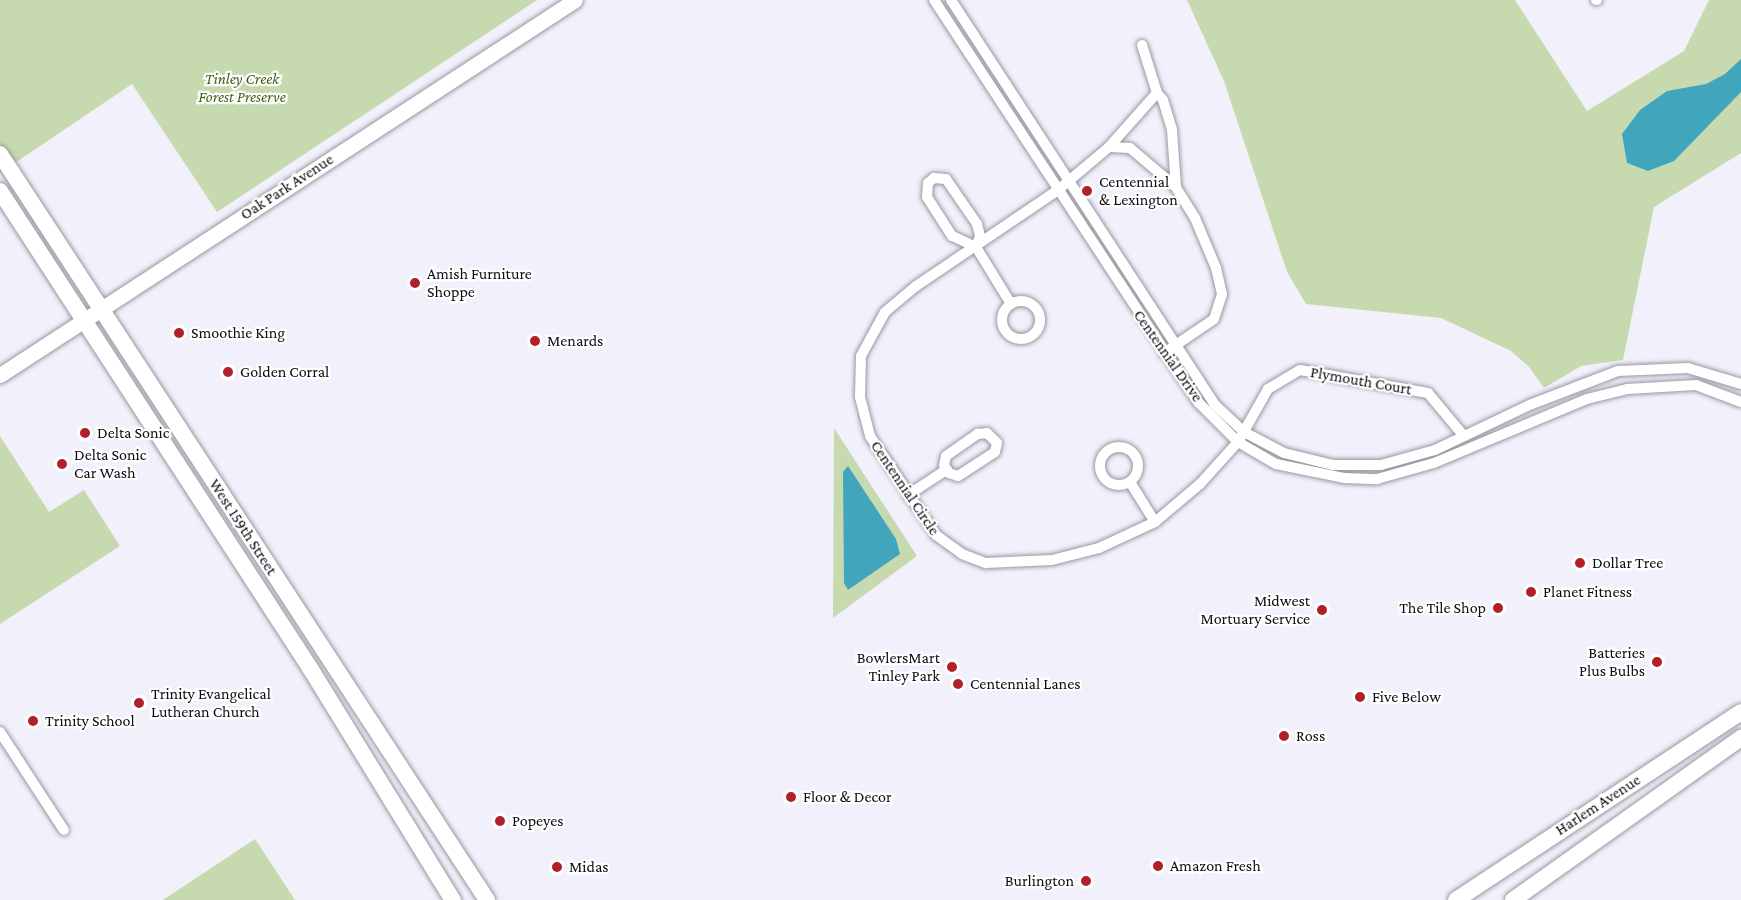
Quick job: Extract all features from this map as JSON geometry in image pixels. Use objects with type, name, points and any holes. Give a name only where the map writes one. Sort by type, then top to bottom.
[{"type":"main road","name":"West 159th Street","points":[[0,154],[487,900]]},
{"type":"main road","name":"West 159th Street","points":[[0,191],[304,658],[453,900]]},
{"type":"main road","name":"Harlem Avenue","points":[[1456,900],[1741,712]]},
{"type":"main road","name":"Harlem Avenue","points":[[1513,900],[1741,738]]},
{"type":"street","name":"Oak Park Avenue","points":[[0,375],[575,0]]},
{"type":"street","name":"Centennial Drive","points":[[934,0],[1199,403],[1276,464],[1344,478],[1377,479],[1434,463],[1587,399],[1627,389],[1696,385],[1741,402]]},
{"type":"street","name":"Centennial Drive","points":[[951,0],[1175,346],[1214,404],[1241,437],[1284,453],[1355,468],[1381,465],[1435,450],[1463,435],[1618,371],[1688,368],[1741,384]]},
{"type":"street","points":[[1142,45],[1157,93],[1163,100],[1172,130],[1176,187]]},
{"type":"street","name":"Centennial Circle","points":[[1157,93],[1109,147],[1058,190],[893,304],[877,322],[861,356],[860,397],[870,436],[944,543],[986,563],[1052,560],[1100,548],[1155,522],[1200,484],[1241,437]]},
{"type":"street","points":[[1109,147],[1130,148],[1176,187],[1195,218],[1222,294],[1221,307],[1214,319],[1164,353]]},
{"type":"street","points":[[976,247],[980,236],[977,224],[946,179],[934,178],[928,183],[927,197],[952,236],[976,247],[1011,304]]},
{"type":"street","name":"Plymouth Court","points":[[1241,437],[1268,389],[1300,370],[1428,393],[1463,435]]},
{"type":"street","points":[[987,433],[995,438],[996,448],[991,456],[958,476],[946,470],[946,456],[978,434],[987,433]]},
{"type":"street","points":[[909,495],[946,470]]},
{"type":"street","points":[[1130,482],[1155,522]]},
{"type":"street","points":[[0,732],[64,830]]},
{"type":"green space","name":"Tinley Creek Forest Preserve","points":[[0,0],[537,0],[217,212],[132,84],[0,173]]},
{"type":"green space","points":[[1187,0],[1515,0],[1587,111],[1684,51],[1709,0],[1741,0],[1741,153],[1654,207],[1623,360],[1581,366],[1544,388],[1529,367],[1511,351],[1441,318],[1306,304],[1287,272],[1224,81]]},
{"type":"green space","points":[[834,428],[917,556],[833,618]]},
{"type":"green space","points":[[0,436],[49,512],[84,490],[120,546],[0,624]]},
{"type":"green space","points":[[255,839],[295,900],[163,900]]},
{"type":"water","points":[[1741,59],[1741,92],[1674,161],[1648,171],[1627,163],[1622,134],[1640,110],[1667,91],[1706,84],[1725,74]]},
{"type":"water","points":[[848,466],[896,539],[900,554],[848,590],[844,583],[843,472]]},
{"type":"place","name":"Centennial & Lexington","points":[[1087,191]]},
{"type":"place","name":"Amish Furniture Shoppe","points":[[415,283]]},
{"type":"place","name":"Smoothie King","points":[[179,333]]},
{"type":"place","name":"Menards","points":[[535,341]]},
{"type":"place","name":"Golden Corral","points":[[228,372]]},
{"type":"place","name":"Delta Sonic","points":[[85,433]]},
{"type":"place","name":"Delta Sonic Car Wash","points":[[62,464]]},
{"type":"place","name":"Dollar Tree","points":[[1580,563]]},
{"type":"place","name":"Planet Fitness","points":[[1531,592]]},
{"type":"place","name":"The Tile Shop","points":[[1498,608]]},
{"type":"place","name":"Midwest Mortuary Service","points":[[1322,610]]},
{"type":"place","name":"Batteries Plus Bulbs","points":[[1657,662]]},
{"type":"place","name":"BowlersMart Tinley Park","points":[[952,667]]},
{"type":"place","name":"Centennial Lanes","points":[[958,684]]},
{"type":"place","name":"Five Below","points":[[1360,697]]},
{"type":"place","name":"Trinity Evangelical Lutheran Church","points":[[139,703]]},
{"type":"place","name":"Trinity School","points":[[33,721]]},
{"type":"place","name":"Ross","points":[[1284,736]]},
{"type":"place","name":"Floor & Decor","points":[[791,797]]},
{"type":"place","name":"Popeyes","points":[[500,821]]},
{"type":"place","name":"Amazon Fresh","points":[[1158,866]]},
{"type":"place","name":"Midas","points":[[557,867]]},
{"type":"place","name":"Burlington","points":[[1086,881]]}]
